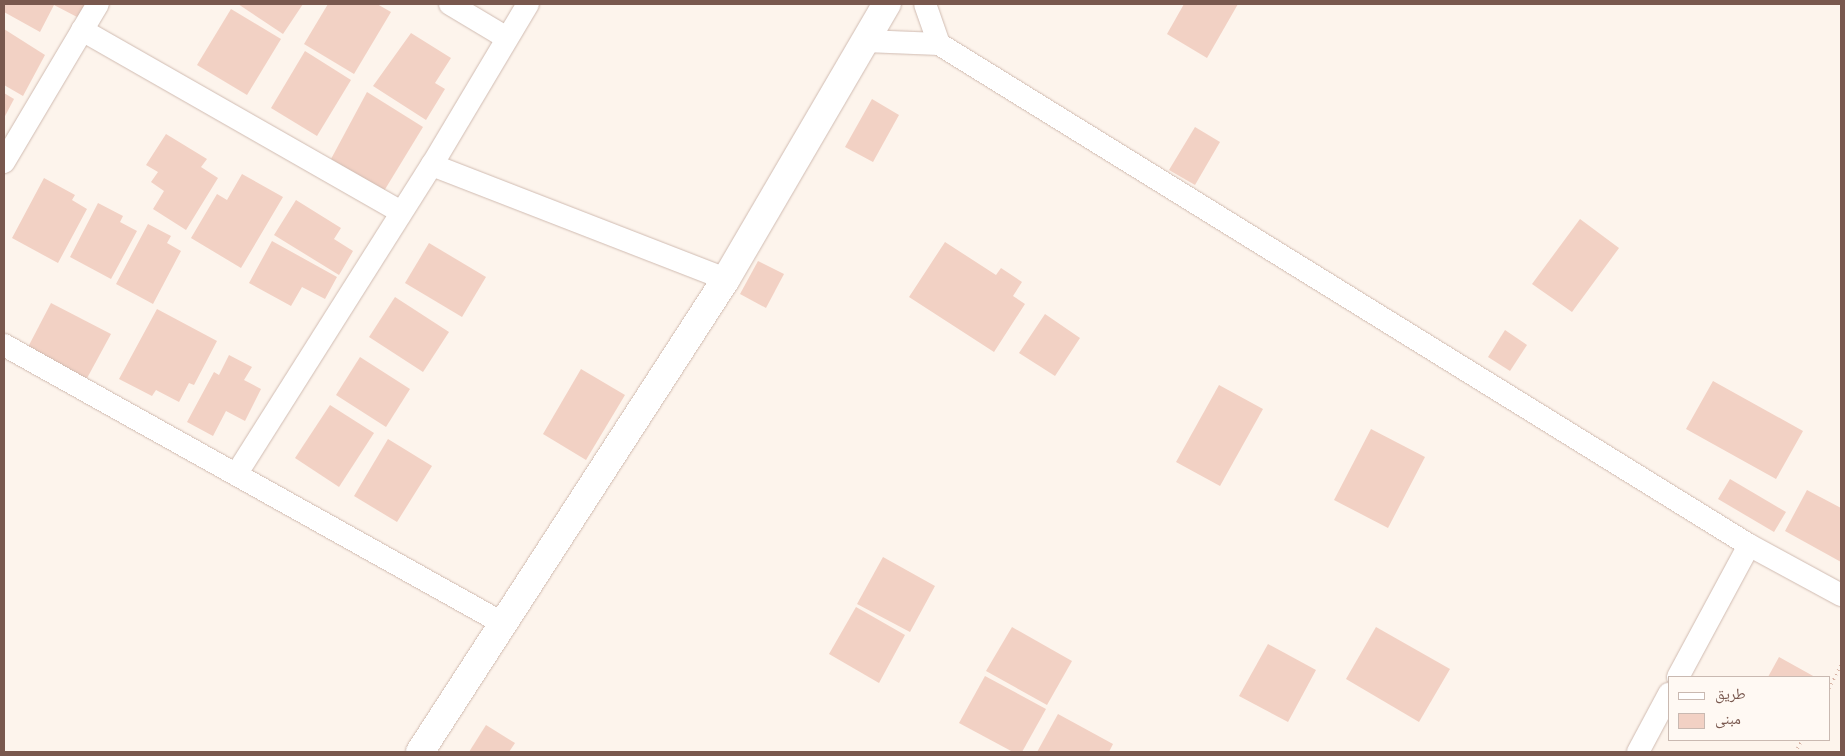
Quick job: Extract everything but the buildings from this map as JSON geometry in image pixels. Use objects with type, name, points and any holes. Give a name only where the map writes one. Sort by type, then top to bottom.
[{"type":"main road","points":[[420,752],[726,280],[865,41],[879,6]]},
{"type":"street","points":[[4,162],[98,4]]},
{"type":"street","points":[[450,4],[507,38]]},
{"type":"street","points":[[237,473],[399,211],[432,165],[528,4]]},
{"type":"street","points":[[925,4],[939,44]]},
{"type":"street","points":[[82,30],[399,211]]},
{"type":"street","points":[[865,41],[939,44],[1749,545],[1841,595]]},
{"type":"street","points":[[432,165],[726,280]]},
{"type":"street","points":[[4,345],[237,473],[504,624]]},
{"type":"street","points":[[1679,676],[1749,545]]},
{"type":"street","points":[[1638,752],[1668,696]]},
{"type":"path","points":[[1830,686],[1841,664]]}]
